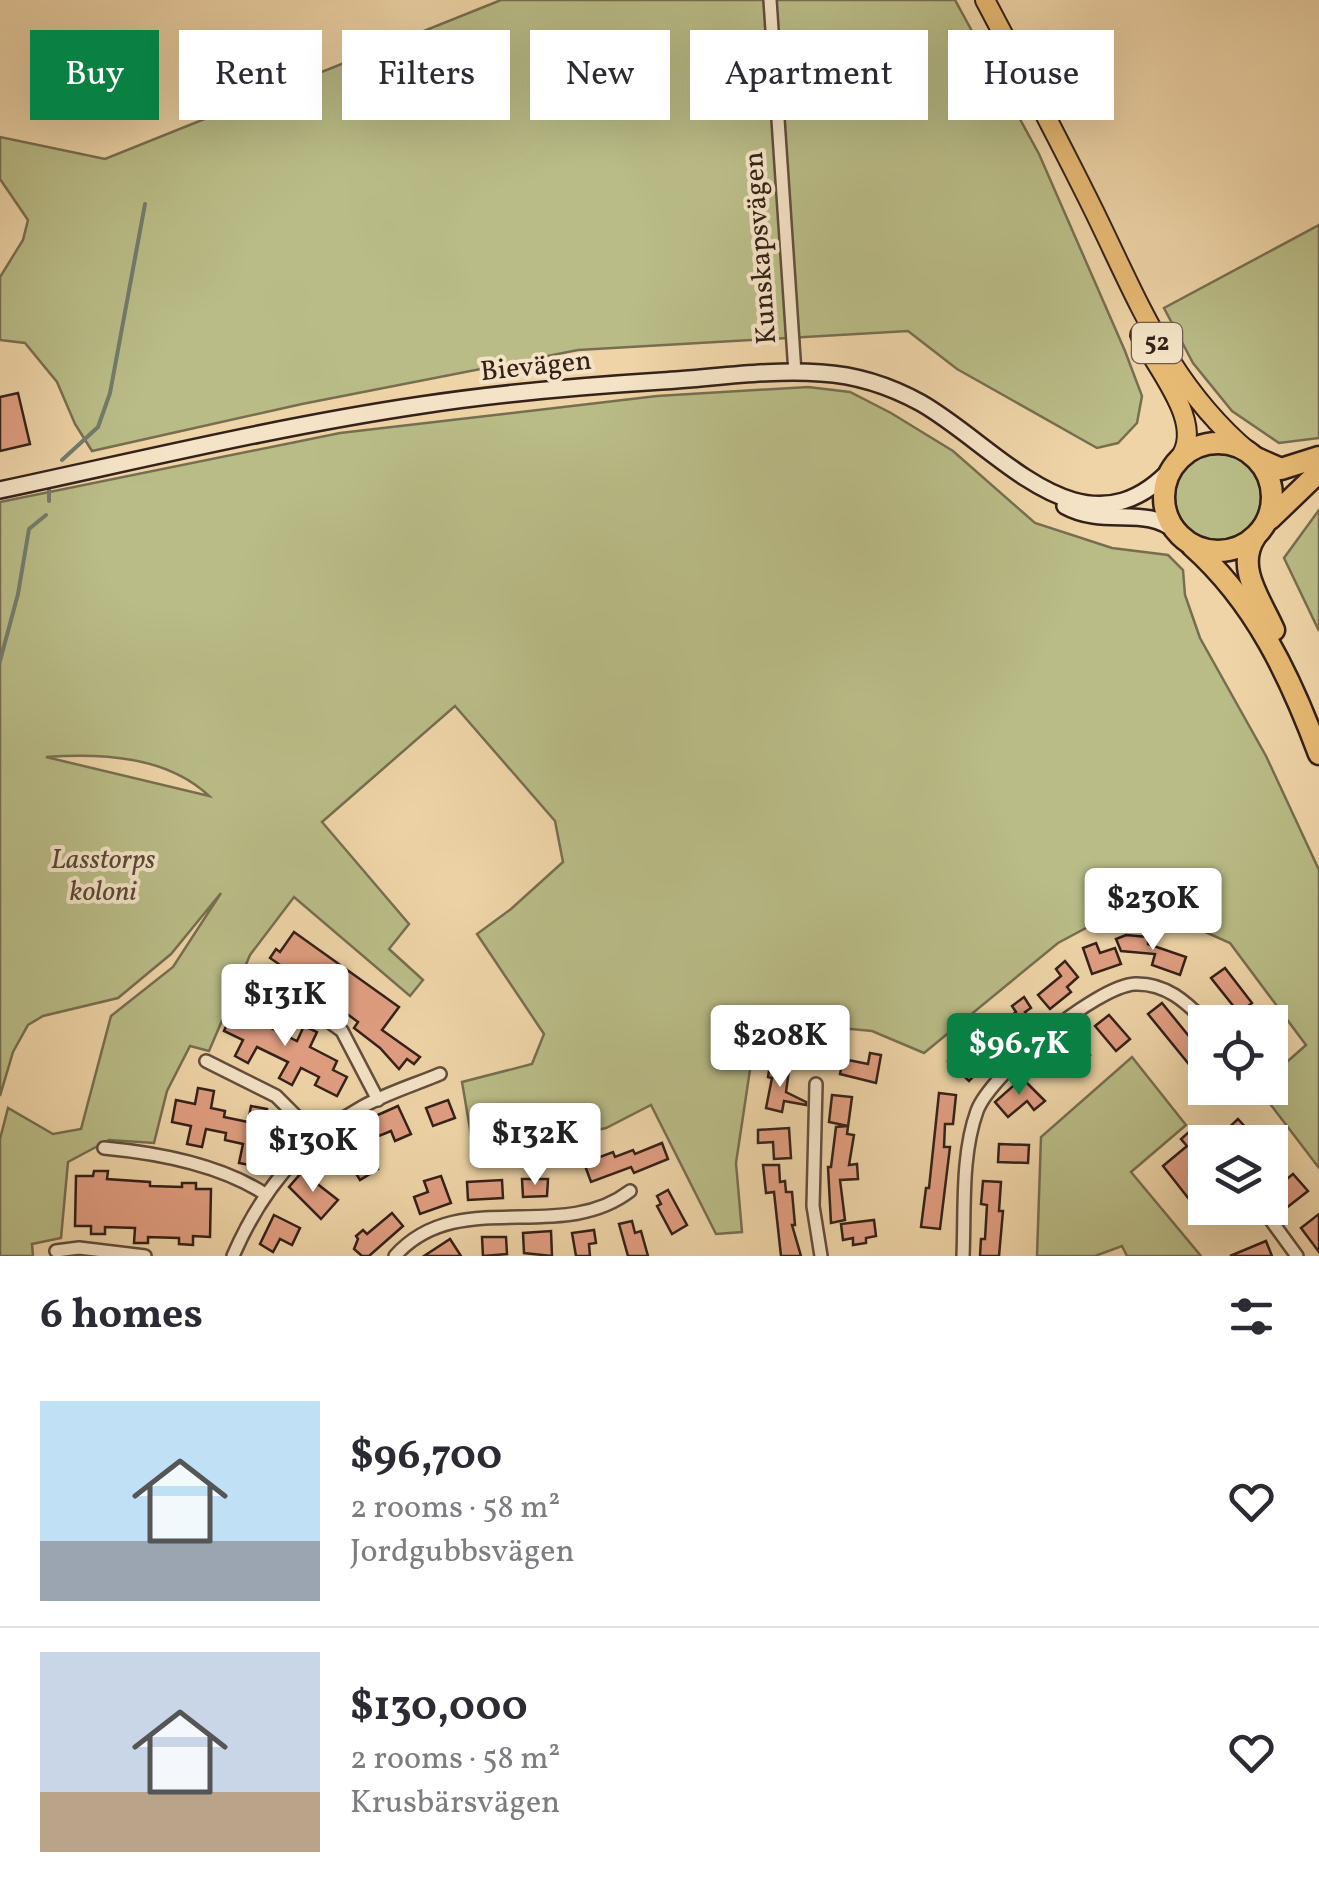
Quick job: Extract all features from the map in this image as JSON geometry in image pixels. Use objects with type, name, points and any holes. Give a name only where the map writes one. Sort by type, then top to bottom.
[{"type":"highway","points":[[1176,463],[1194,448],[1213,443],[1232,444],[1280,469],[1319,456]]},
{"type":"highway","name":"52","points":[[1253,456],[1268,474],[1272,492],[1270,512],[1246,555],[1248,574],[1295,676],[1298,697]]},
{"type":"highway","name":"52","points":[[1176,463],[1166,482],[1164,501],[1168,516],[1180,535],[1246,605],[1298,697],[1319,754]]},
{"type":"highway","points":[[1180,535],[1200,548],[1221,551],[1239,547],[1319,472]]},
{"type":"main road","name":"52","points":[[972,0],[1183,412],[1189,442],[1176,463]]},
{"type":"main road","name":"52","points":[[985,0],[1052,126],[1162,352],[1202,407],[1253,456]]},
{"type":"street","name":"Kunskapsvägen","points":[[770,0],[795,373]]},
{"type":"street","name":"Bievägen","points":[[0,490],[421,405],[540,391],[795,373],[850,376],[904,394],[937,413],[1062,505],[1085,515],[1109,519],[1150,518],[1165,522],[1180,535]]},
{"type":"street","name":"Bievägen","points":[[1051,494],[1084,504],[1117,503],[1148,490],[1176,463]]},
{"type":"street","points":[[268,977],[342,1031],[378,1100]]},
{"type":"street","points":[[963,1256],[973,1126],[984,1095],[996,1079],[1087,1004],[1118,987],[1156,986],[1176,994],[1188,1005]]},
{"type":"street","points":[[206,1061],[276,1096],[317,1137]]},
{"type":"street","points":[[233,1256],[265,1194],[317,1137],[378,1100],[440,1074]]},
{"type":"street","points":[[816,1084],[812,1206],[821,1256]]},
{"type":"street","points":[[104,1148],[176,1160],[238,1179],[265,1194]]},
{"type":"street","points":[[395,1256],[434,1226],[475,1217],[570,1215],[600,1209],[630,1191]]},
{"type":"street","points":[[1274,1225],[1297,1256]]},
{"type":"street","points":[[56,1250],[79,1248],[145,1256]]},
{"type":"green space","points":[[501,0],[955,0],[971,30],[948,30],[948,120],[1020,120],[1125,351],[1142,396],[1137,423],[1118,443],[1097,448],[957,369],[908,331],[578,350],[302,404],[92,451],[57,382],[25,343],[0,340],[0,277],[23,240],[28,220],[0,179],[0,137],[105,159],[202,120],[322,120],[322,72],[342,64],[342,120],[510,120],[510,30],[426,30]]},
{"type":"green space","points":[[1319,225],[1319,438],[1279,443],[1232,411],[1193,363],[1164,308]]},
{"type":"green space","name":"Lasstorps koloni","points":[[808,387],[850,392],[953,451],[1035,523],[1112,548],[1168,555],[1183,570],[1185,595],[1200,638],[1266,756],[1319,870],[1319,1168],[1271,1105],[1288,1105],[1288,1061],[1306,1045],[1288,1021],[1288,1005],[1276,1005],[1230,943],[1181,921],[1101,920],[1058,943],[924,1053],[872,1031],[819,1026],[754,1043],[736,1163],[742,1232],[716,1234],[651,1105],[606,1128],[566,1137],[472,1141],[462,1082],[532,1064],[544,1034],[477,934],[563,862],[555,821],[455,706],[322,822],[409,924],[389,949],[423,980],[410,996],[294,897],[250,955],[209,1051],[190,1046],[167,1091],[154,1143],[109,1140],[68,1162],[61,1238],[32,1244],[33,1256],[0,1256],[0,1139],[8,1108],[53,1134],[81,1129],[111,1016],[173,967],[221,893],[171,954],[118,998],[43,1016],[28,1025],[13,1052],[0,1096],[0,502],[340,433],[657,396]],"holes":[[[46,757],[111,757],[174,772],[209,796]]]},
{"type":"green space","points":[[1218,454],[1242,461],[1254,473],[1261,497],[1254,521],[1242,533],[1218,540],[1194,533],[1182,521],[1175,497],[1182,473],[1194,461]]},
{"type":"green space","points":[[1319,510],[1319,631],[1284,558]]},
{"type":"green space","points":[[1132,1057],[1186,1125],[1131,1172],[1201,1256],[1127,1256],[1122,1246],[1095,1256],[1037,1256],[1041,1137]]},
{"type":"building","points":[[18,393],[30,444],[0,451],[0,397]]},
{"type":"building","points":[[294,932],[399,1007],[382,1030],[420,1057],[414,1064],[407,1059],[399,1069],[354,1028],[358,1022],[331,1002],[328,1006],[294,976],[291,980],[283,974],[286,969],[270,958],[276,949],[280,952]]},
{"type":"building","points":[[1126,935],[1148,937],[1148,944],[1186,957],[1180,975],[1152,965],[1155,954],[1121,951],[1116,939]]},
{"type":"building","points":[[1096,943],[1100,953],[1115,948],[1121,964],[1092,974],[1083,948]]},
{"type":"building","points":[[1065,961],[1078,977],[1067,987],[1071,992],[1050,1009],[1038,995],[1061,976],[1056,969]]},
{"type":"building","points":[[1225,968],[1252,1003],[1233,1005],[1211,978]]},
{"type":"building","points":[[1024,997],[1031,1008],[1025,1012],[1033,1023],[1010,1041],[998,1025],[1016,1012],[1012,1006]]},
{"type":"building","points":[[1162,1003],[1188,1035],[1188,1063],[1148,1014]]},
{"type":"building","points":[[262,1004],[275,1010],[267,1026],[297,1041],[304,1026],[317,1032],[310,1047],[337,1061],[333,1070],[347,1077],[337,1096],[315,1085],[319,1077],[301,1068],[292,1085],[279,1078],[288,1062],[257,1047],[248,1063],[235,1056],[243,1040],[224,1031],[233,1011],[253,1020]]},
{"type":"building","points":[[1109,1015],[1130,1039],[1116,1051],[1095,1026]]},
{"type":"building","points":[[979,1036],[991,1048],[983,1056],[988,1061],[969,1081],[948,1061],[960,1048],[964,1052]]},
{"type":"building","points":[[1079,1041],[1090,1055],[1082,1062],[1077,1056],[1056,1073],[1045,1059],[1063,1044],[1068,1050]]},
{"type":"building","points":[[870,1053],[881,1055],[876,1083],[840,1074],[843,1059],[868,1064]]},
{"type":"building","points":[[770,1065],[789,1070],[786,1092],[806,1105],[784,1101],[782,1112],[766,1108],[772,1078],[768,1077]]},
{"type":"building","points":[[1022,1078],[1045,1101],[1034,1110],[1027,1101],[1008,1117],[995,1102]]},
{"type":"building","points":[[198,1088],[214,1091],[211,1108],[225,1111],[224,1117],[248,1122],[251,1106],[267,1109],[263,1126],[278,1129],[273,1151],[259,1147],[255,1166],[239,1163],[243,1144],[225,1140],[226,1133],[206,1129],[202,1147],[187,1144],[191,1126],[172,1122],[176,1100],[195,1104]]},
{"type":"building","points":[[939,1093],[956,1095],[953,1124],[945,1124],[944,1147],[950,1147],[940,1229],[921,1227]]},
{"type":"building","points":[[832,1095],[852,1097],[847,1134],[854,1135],[849,1165],[857,1164],[858,1179],[840,1180],[845,1220],[831,1223],[828,1167],[836,1127],[848,1126],[829,1122]]},
{"type":"building","points":[[448,1100],[455,1118],[433,1126],[426,1108]]},
{"type":"building","points":[[398,1106],[411,1134],[395,1141],[391,1131],[379,1136],[371,1118]]},
{"type":"building","points":[[789,1128],[791,1158],[774,1159],[773,1142],[758,1143],[758,1130]]},
{"type":"building","points":[[356,1131],[378,1169],[360,1180],[349,1162],[344,1165],[332,1144]]},
{"type":"building","points":[[1188,1133],[1188,1198],[1163,1166],[1187,1146],[1181,1139]]},
{"type":"building","points":[[662,1143],[668,1159],[634,1173],[631,1167],[591,1182],[584,1163],[613,1152],[615,1157],[633,1150],[635,1154]]},
{"type":"building","points":[[999,1144],[1029,1145],[1028,1163],[998,1162]]},
{"type":"building","points":[[763,1165],[779,1165],[780,1182],[785,1181],[786,1192],[792,1192],[792,1225],[801,1256],[781,1256],[774,1192],[766,1193]]},
{"type":"building","points":[[94,1171],[108,1171],[107,1179],[150,1182],[150,1186],[182,1187],[182,1183],[196,1183],[196,1189],[211,1189],[210,1237],[193,1236],[193,1245],[179,1244],[179,1238],[148,1237],[148,1243],[134,1243],[135,1228],[105,1227],[105,1234],[91,1234],[91,1226],[75,1226],[76,1176],[93,1176]]},
{"type":"building","points":[[302,1172],[338,1200],[321,1219],[289,1187]]},
{"type":"building","points":[[1293,1174],[1308,1191],[1288,1207],[1288,1178]]},
{"type":"building","points":[[441,1176],[451,1203],[420,1214],[414,1197],[428,1192],[424,1181]]},
{"type":"building","points":[[522,1179],[548,1179],[547,1196],[523,1197]]},
{"type":"building","points":[[502,1180],[503,1198],[468,1200],[467,1182]]},
{"type":"building","points":[[983,1181],[1001,1182],[999,1256],[980,1256],[987,1205],[981,1204]]},
{"type":"building","points":[[668,1190],[687,1225],[672,1234],[657,1206],[661,1204],[657,1196]]},
{"type":"building","points":[[392,1213],[403,1226],[369,1256],[362,1256],[354,1249],[356,1236],[363,1230],[367,1234]]},
{"type":"building","points":[[1319,1214],[1319,1252],[1301,1228]]},
{"type":"building","points":[[274,1215],[300,1228],[292,1245],[280,1239],[273,1252],[260,1244]]},
{"type":"building","points":[[874,1220],[876,1236],[866,1238],[866,1243],[853,1245],[853,1238],[843,1240],[841,1224]]},
{"type":"building","points":[[632,1221],[635,1233],[641,1231],[648,1256],[628,1256],[619,1224]]},
{"type":"building","points":[[594,1230],[596,1243],[589,1244],[590,1256],[576,1256],[572,1233]]},
{"type":"building","points":[[551,1231],[552,1256],[524,1253],[523,1233]]},
{"type":"building","points":[[482,1237],[506,1237],[507,1254],[483,1256]]},
{"type":"building","points":[[450,1239],[461,1256],[424,1256]]},
{"type":"building","points":[[1266,1241],[1272,1256],[1230,1256]]},
{"type":"waterway","points":[[62,460],[98,427],[110,393],[145,204]]},
{"type":"waterway","points":[[49,489],[49,501]]},
{"type":"waterway","points":[[0,661],[18,594],[29,529],[46,515]]}]
